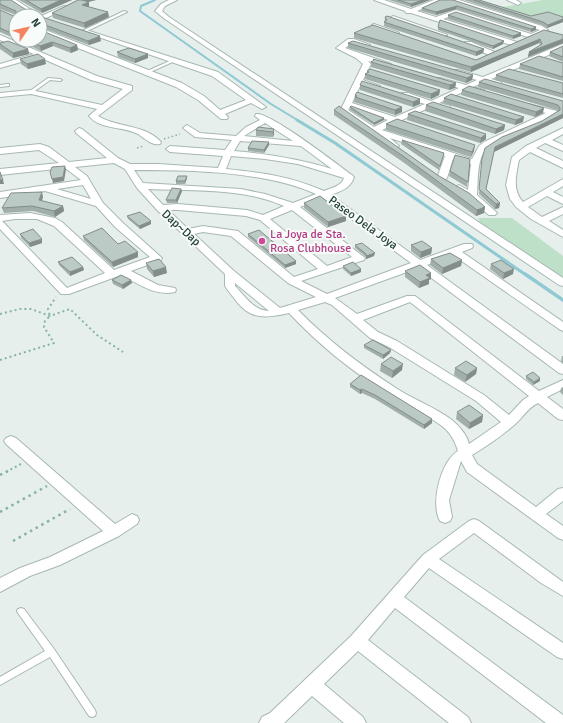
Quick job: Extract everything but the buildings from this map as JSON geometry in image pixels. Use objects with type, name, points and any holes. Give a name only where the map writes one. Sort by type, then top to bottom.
[{"type":"street","points":[[11,0],[25,8]]},
{"type":"street","points":[[174,0],[163,5],[158,11],[563,283]]},
{"type":"street","points":[[377,0],[514,44]]},
{"type":"street","points":[[417,0],[430,4]]},
{"type":"street","points":[[404,36],[371,27],[440,0]]},
{"type":"street","points":[[452,0],[544,28],[544,30],[481,58]]},
{"type":"street","points":[[510,0],[518,3]]},
{"type":"street","points":[[48,14],[70,5]]},
{"type":"street","points":[[436,19],[456,12],[531,36]]},
{"type":"street","points":[[393,18],[493,53]]},
{"type":"street","points":[[48,20],[52,22]]},
{"type":"street","points":[[81,30],[215,74],[252,100],[262,114],[349,177]]},
{"type":"street","points":[[48,34],[147,72],[186,89],[222,115],[252,100]]},
{"type":"street","points":[[373,47],[351,41],[340,48],[357,55],[394,66]]},
{"type":"street","points":[[374,130],[449,95],[563,46]]},
{"type":"street","points":[[22,48],[39,56],[104,81],[129,88],[93,116],[124,129],[138,131],[157,142]]},
{"type":"street","points":[[357,55],[365,61],[369,70],[360,77],[356,93],[344,111],[374,130],[404,153]]},
{"type":"street","points":[[0,66],[39,56]]},
{"type":"street","points":[[539,57],[551,61]]},
{"type":"street","points":[[509,70],[522,73]]},
{"type":"street","points":[[453,71],[505,86]]},
{"type":"street","points":[[430,77],[488,94]]},
{"type":"street","points":[[360,80],[381,87]]},
{"type":"street","points":[[434,91],[464,100]]},
{"type":"street","points":[[0,95],[31,92],[104,108]]},
{"type":"street","points":[[396,92],[453,110]]},
{"type":"street","points":[[517,103],[554,113]]},
{"type":"street","points":[[348,104],[409,125]]},
{"type":"street","points":[[399,107],[426,116]]},
{"type":"street","points":[[472,196],[478,147],[537,122],[563,109]]},
{"type":"street","points":[[221,171],[237,138],[262,114]]},
{"type":"street","points":[[522,117],[537,122]]},
{"type":"street","points":[[503,125],[517,130]]},
{"type":"street","points":[[186,128],[198,135],[237,138],[307,147]]},
{"type":"street","points":[[374,130],[476,163]]},
{"type":"street","name":"Dap~Dap","points":[[79,131],[115,160],[128,167],[140,186],[160,208],[230,273],[230,286],[252,310],[261,314],[291,309]]},
{"type":"street","points":[[563,132],[529,148],[514,159],[511,192],[522,207],[563,234]]},
{"type":"street","points":[[483,134],[497,138]]},
{"type":"street","points":[[545,140],[563,148]]},
{"type":"street","points":[[419,155],[422,145]]},
{"type":"street","points":[[0,151],[40,147],[46,149],[86,182],[99,204],[119,225],[157,258],[66,292],[0,223]]},
{"type":"street","points":[[299,162],[307,147]]},
{"type":"street","points":[[529,148],[563,165]]},
{"type":"street","points":[[170,149],[265,156],[299,162],[349,177]]},
{"type":"street","points":[[450,155],[438,176],[472,196],[492,213]]},
{"type":"street","points":[[0,172],[115,160]]},
{"type":"street","name":"Paseo Dela Joya","points":[[128,167],[158,167],[270,176],[304,185],[324,194],[563,370]]},
{"type":"street","points":[[263,218],[342,187],[348,182],[349,177]]},
{"type":"street","points":[[0,195],[86,182]]},
{"type":"street","points":[[522,207],[563,182]]},
{"type":"street","points":[[140,186],[242,193],[276,199],[293,206],[360,258],[292,281]]},
{"type":"street","points":[[44,189],[99,204]]},
{"type":"street","points":[[546,192],[563,201]]},
{"type":"street","points":[[160,208],[178,207],[212,209],[247,213],[263,218],[326,270]]},
{"type":"street","points":[[542,221],[563,210]]},
{"type":"street","points":[[0,218],[30,214],[50,219],[117,273],[156,288],[171,290]]},
{"type":"street","points":[[553,215],[563,220]]},
{"type":"street","points":[[187,232],[203,230],[234,233],[292,281],[326,298],[374,335],[398,342],[480,398],[510,422]]},
{"type":"street","points":[[468,246],[326,298],[291,309],[310,329],[355,366],[395,393],[447,423],[461,438],[467,460],[472,468],[563,534]]},
{"type":"street","points":[[454,251],[563,327]]},
{"type":"street","points":[[355,319],[411,298],[563,416]]},
{"type":"street","points":[[445,517],[442,500],[451,468],[456,458],[488,439],[510,422],[527,403],[563,384]]},
{"type":"street","points":[[11,441],[114,532]]},
{"type":"street","points":[[536,515],[563,493]]},
{"type":"street","points":[[0,586],[25,572],[55,561],[114,532],[132,520]]},
{"type":"street","points":[[268,723],[276,719],[357,640],[428,559],[474,525],[563,590]]},
{"type":"street","points":[[428,559],[563,652]]},
{"type":"street","points":[[394,598],[560,723]]},
{"type":"street","points":[[357,640],[462,723]]},
{"type":"street","points":[[312,685],[357,723]]},
{"type":"lane","points":[[81,30],[125,12]]},
{"type":"lane","points":[[147,72],[175,60]]},
{"type":"lane","points":[[31,92],[49,79],[60,80]]},
{"type":"lane","points":[[0,86],[8,85]]},
{"type":"lane","points":[[21,611],[92,713]]},
{"type":"lane","points":[[0,681],[51,652]]},
{"type":"path","points":[[50,316],[48,308],[63,290]]},
{"type":"path","points":[[0,314],[27,308],[38,310],[50,316]]},
{"type":"path","points":[[0,360],[54,343],[44,327],[45,321],[50,316],[70,309],[97,335],[123,352]]},
{"type":"path","points":[[0,475],[31,459]]},
{"type":"path","points":[[0,512],[56,481]]},
{"type":"path","points":[[14,541],[81,502]]},
{"type":"green space","points":[[543,0],[563,0],[563,20],[534,17],[503,7]]},
{"type":"green space","points":[[477,218],[512,218],[563,256],[563,285],[468,224],[480,220]]},
{"type":"waterway","points":[[155,0],[141,6],[140,11],[271,104],[299,121]]},
{"type":"waterway","points":[[297,120],[335,143],[526,275]]},
{"type":"waterway","points":[[525,274],[563,300]]},
{"type":"place","name":"La Joya de Sta. Rosa Clubhouse","points":[[262,241]]}]
